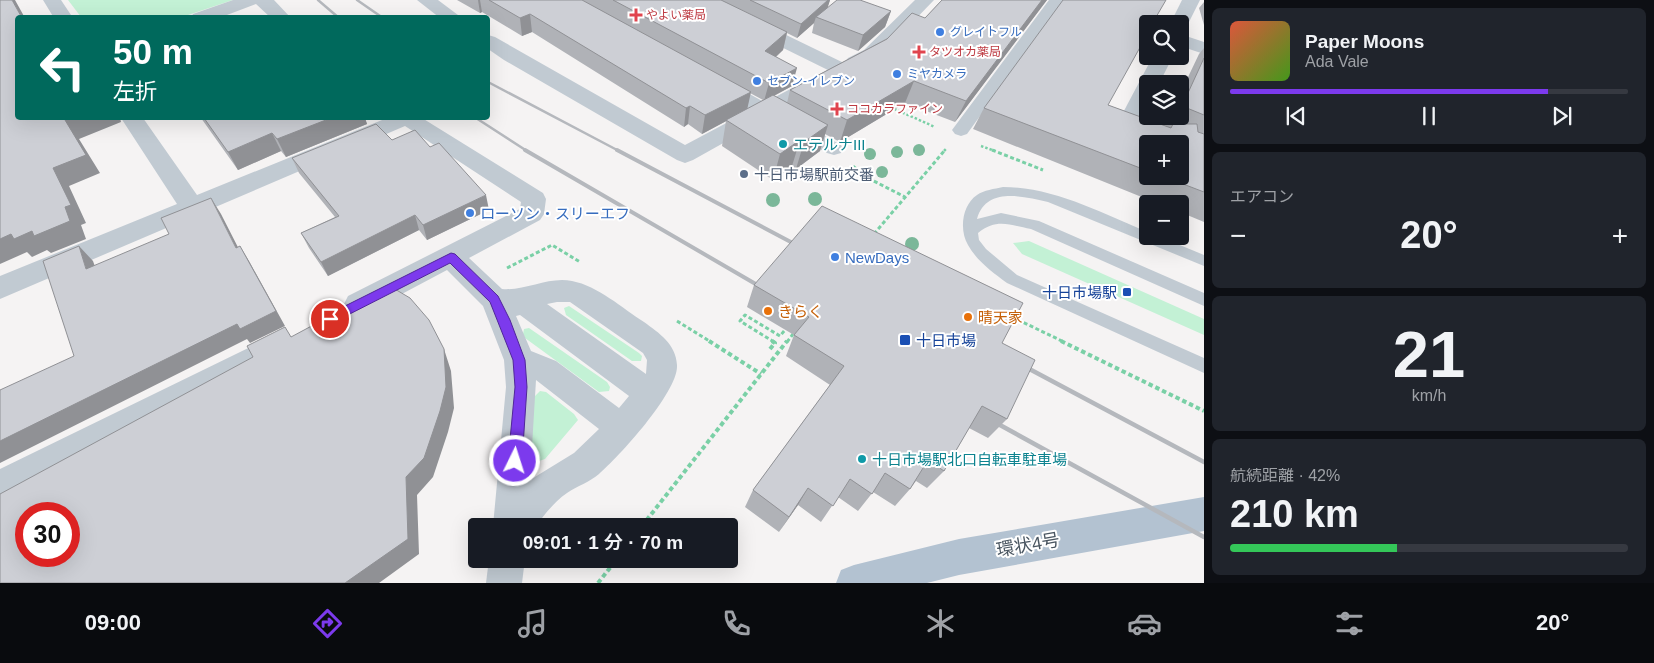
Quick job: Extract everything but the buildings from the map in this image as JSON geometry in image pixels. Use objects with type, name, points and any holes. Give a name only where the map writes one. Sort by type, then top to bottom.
[{"type":"main road","name":"環状4号","points":[[854,583],[959,558],[1204,514]]},
{"type":"street","points":[[52,0],[62,15]]},
{"type":"street","points":[[208,15],[250,0]]},
{"type":"street","points":[[263,0],[279,15]]},
{"type":"street","points":[[426,0],[448,15]]},
{"type":"street","points":[[700,0],[841,69]]},
{"type":"street","points":[[490,41],[511,56],[686,155],[765,110],[871,54],[925,0]]},
{"type":"street","points":[[961,130],[1057,0]]},
{"type":"street","points":[[1184,15],[1191,0]]},
{"type":"street","points":[[1189,43],[1204,48]]},
{"type":"street","points":[[712,80],[834,149]]},
{"type":"street","points":[[1139,103],[1128,124],[1156,135]]},
{"type":"street","points":[[133,120],[193,208]]},
{"type":"street","points":[[0,288],[401,120]]},
{"type":"street","points":[[336,316],[531,214],[534,199],[409,120]]},
{"type":"street","points":[[451,257],[506,306],[649,393]]},
{"type":"street","points":[[506,306],[560,290],[570,290],[578,293],[653,344],[662,354],[660,380],[621,428],[587,463],[563,476],[544,491],[522,518]]},
{"type":"street","points":[[506,306],[519,360],[521,387],[511,518]]},
{"type":"street","points":[[0,486],[292,338]]},
{"type":"street","points":[[519,360],[545,370],[621,428]]},
{"type":"street","points":[[504,583],[505,568]]},
{"type":"lane","points":[[1204,261],[1051,198],[1025,192],[998,192],[977,202],[970,216],[972,240],[986,259],[1012,279],[1204,366]]},
{"type":"lane","points":[[970,232],[984,221],[1001,218],[1034,226],[1204,300]]},
{"type":"path","points":[[889,107],[957,136],[961,130]]},
{"type":"path","points":[[834,149],[864,176],[906,197]]},
{"type":"path","points":[[770,349],[774,343],[740,321],[745,314],[780,336],[785,330]]},
{"type":"path","points":[[1008,315],[1204,411]]},
{"type":"path","points":[[648,518],[793,334]]},
{"type":"path","points":[[598,583],[610,568]]},
{"type":"green space","points":[[68,0],[233,0],[188,15],[79,15]]},
{"type":"green space","points":[[1029,241],[1204,319],[1204,335],[1022,254],[1013,243]]},
{"type":"green space","points":[[569,306],[639,353],[642,356],[641,361],[632,361],[566,315],[564,308]]},
{"type":"green space","points":[[529,328],[607,382],[610,387],[609,391],[599,392],[525,338],[523,334],[524,329]]},
{"type":"green space","points":[[540,391],[546,392],[574,414],[578,420],[545,459],[536,462],[530,454],[534,397]]},
{"type":"railway","points":[[318,0],[336,15]]},
{"type":"railway","points":[[357,0],[379,15]]},
{"type":"railway","points":[[490,83],[619,151]]},
{"type":"railway","points":[[479,120],[527,151]]},
{"type":"railway","points":[[525,150],[766,290]]},
{"type":"railway","points":[[617,150],[804,249]]},
{"type":"railway","points":[[1020,364],[1204,462]]},
{"type":"railway","points":[[989,419],[1204,537]]},
{"type":"place","name":"やよい薬局","points":[[636,15]]},
{"type":"place","name":"グレイトフル","points":[[940,32]]},
{"type":"place","name":"タツオカ薬局","points":[[919,52]]},
{"type":"place","name":"ミヤカメラ","points":[[897,74]]},
{"type":"place","name":"セブン-イレブン","points":[[757,81]]},
{"type":"place","name":"ココカラファイン","points":[[837,109]]},
{"type":"place","name":"エテルナIII","points":[[783,144]]},
{"type":"place","name":"十日市場駅前交番","points":[[744,174]]},
{"type":"place","name":"ローソン・スリーエフ","points":[[470,213]]},
{"type":"place","name":"NewDays","points":[[835,257]]},
{"type":"place","name":"十日市場駅","points":[[1127,292]]},
{"type":"place","name":"きらく","points":[[768,311]]},
{"type":"place","name":"晴天家","points":[[968,317]]},
{"type":"place","name":"十日市場","points":[[905,340]]},
{"type":"place","name":"十日市場駅北口自転車駐車場","points":[[862,459]]},
{"type":"route","points":[[330,319],[451,257],[494,299],[519,360],[521,387],[515,461]]}]
